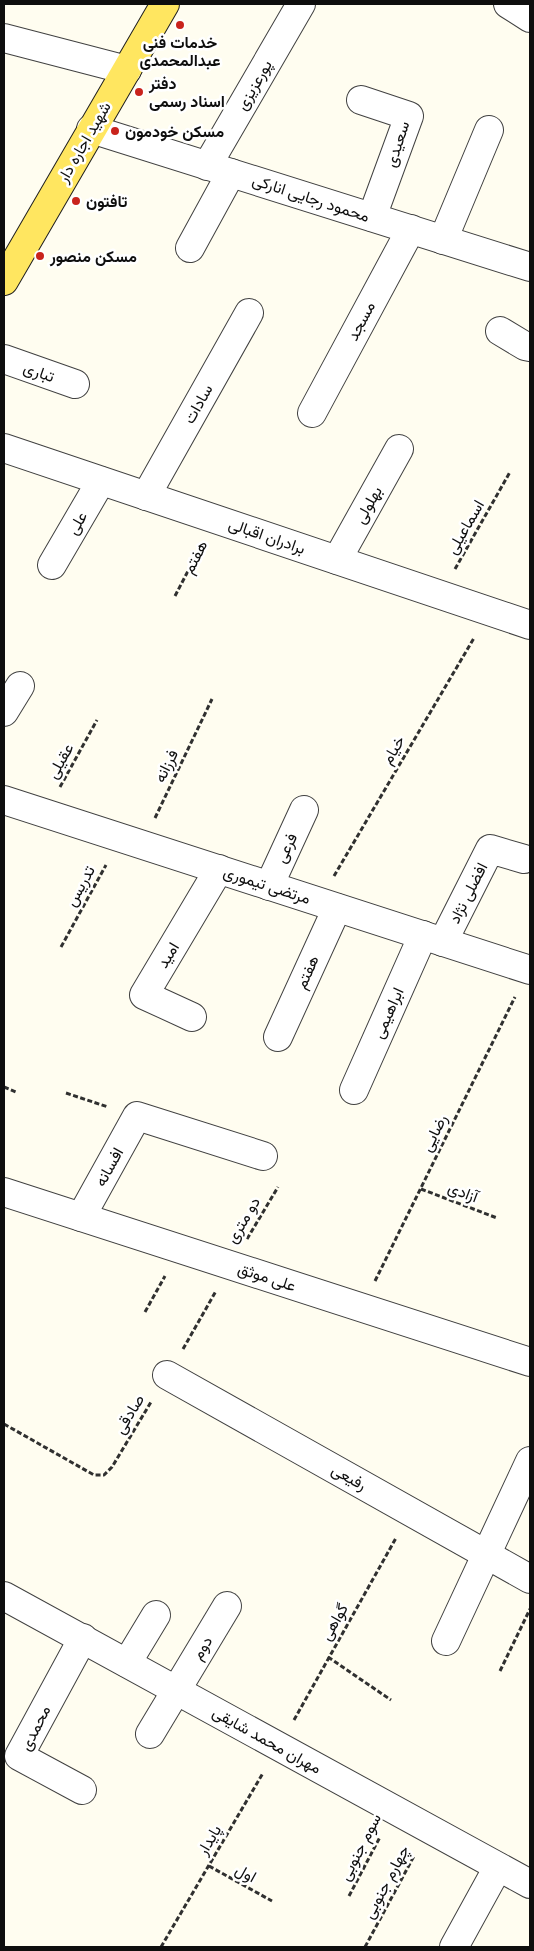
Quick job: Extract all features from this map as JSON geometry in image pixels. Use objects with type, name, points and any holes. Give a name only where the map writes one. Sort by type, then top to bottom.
[{"type":"main road","name":"شهید اجاره دار","points":[[8,265],[165,4]]},
{"type":"street","name":"پورعزیزی","points":[[190,248],[219,169],[301,4]]},
{"type":"street","points":[[508,4],[530,18]]},
{"type":"street","points":[[4,38],[127,70]]},
{"type":"street","name":"سعیدی","points":[[361,100],[409,116],[372,218]]},
{"type":"street","name":"محمود رجایی انارکی","points":[[91,129],[530,267]]},
{"type":"street","points":[[443,240],[489,130]]},
{"type":"street","name":"مسجد","points":[[312,413],[411,230]]},
{"type":"street","name":"سادات","points":[[146,496],[249,313]]},
{"type":"street","points":[[500,331],[529,341]]},
{"type":"street","name":"تباری","points":[[4,359],[75,384]]},
{"type":"street","name":"برادران اقبالی","points":[[4,448],[530,625]]},
{"type":"street","name":"بهلولی","points":[[337,560],[399,449]]},
{"type":"street","name":"علی","points":[[52,566],[101,481]]},
{"type":"street","points":[[4,712],[20,686]]},
{"type":"street","name":"مرتضی تیموری","points":[[4,800],[529,970]]},
{"type":"street","name":"فرعی","points":[[269,886],[304,810]]},
{"type":"street","name":"افضلی نژاد","points":[[433,939],[490,849],[524,859]]},
{"type":"street","name":"امید","points":[[192,1017],[144,996],[219,869]]},
{"type":"street","name":"هفتم","points":[[278,1037],[328,905]]},
{"type":"street","name":"ابراهیمی","points":[[354,1090],[433,939]]},
{"type":"street","points":[[137,1116],[263,1156]]},
{"type":"street","name":"افسانه","points":[[81,1217],[137,1116]]},
{"type":"street","name":"علی موثق","points":[[4,1192],[530,1362]]},
{"type":"street","name":"رفیعی","points":[[167,1375],[530,1579]]},
{"type":"street","points":[[446,1641],[530,1461]]},
{"type":"street","name":"مهران محمد شایقی","points":[[4,1596],[530,1884]]},
{"type":"street","name":"دوم","points":[[150,1734],[227,1606]]},
{"type":"street","points":[[127,1663],[156,1615]]},
{"type":"street","name":"محمدی","points":[[82,1790],[19,1756],[83,1638]]},
{"type":"street","points":[[454,1947],[498,1867]]},
{"type":"path","name":"اسماعیلی","points":[[441,595],[510,472]]},
{"type":"path","name":"هفتم","points":[[175,596],[215,519]]},
{"type":"path","name":"خیام","points":[[328,905],[489,611]]},
{"type":"path","name":"فرزانه","points":[[131,841],[212,699]]},
{"type":"path","name":"عقیلی","points":[[46,814],[97,720]]},
{"type":"path","name":"تدریس","points":[[61,947],[131,841]]},
{"type":"path","name":"رضایی","points":[[362,1308],[529,970]]},
{"type":"path","points":[[4,1087],[16,1092]]},
{"type":"path","points":[[66,1093],[137,1116]]},
{"type":"path","name":"دو متری","points":[[231,1266],[278,1187]]},
{"type":"path","name":"آزادی","points":[[420,1189],[497,1218]]},
{"type":"path","points":[[144,1312],[180,1250]]},
{"type":"path","name":"صادقی","points":[[4,1424],[94,1475],[104,1476],[112,1467],[231,1266]]},
{"type":"path","name":"گواهی","points":[[279,1746],[411,1511]]},
{"type":"path","points":[[500,1670],[530,1608]]},
{"type":"path","points":[[328,1657],[391,1700]]},
{"type":"path","name":"پایدار","points":[[161,1947],[279,1746]]},
{"type":"path","name":"سوم جنوبی","points":[[349,1896],[394,1810]]},
{"type":"path","name":"چهارم جنوبی","points":[[365,1947],[428,1828]]},
{"type":"path","name":"اول","points":[[209,1866],[272,1902]]},
{"type":"place","name":"خدمات فنی عبدالمحمدی","points":[[180,25]]},
{"type":"place","name":"دفتر اسناد رسمی","points":[[139,92]]},
{"type":"place","name":"مسکن خودمون","points":[[115,131]]},
{"type":"place","name":"تافتون","points":[[76,201]]},
{"type":"place","name":"مسکن منصور","points":[[40,256]]}]
